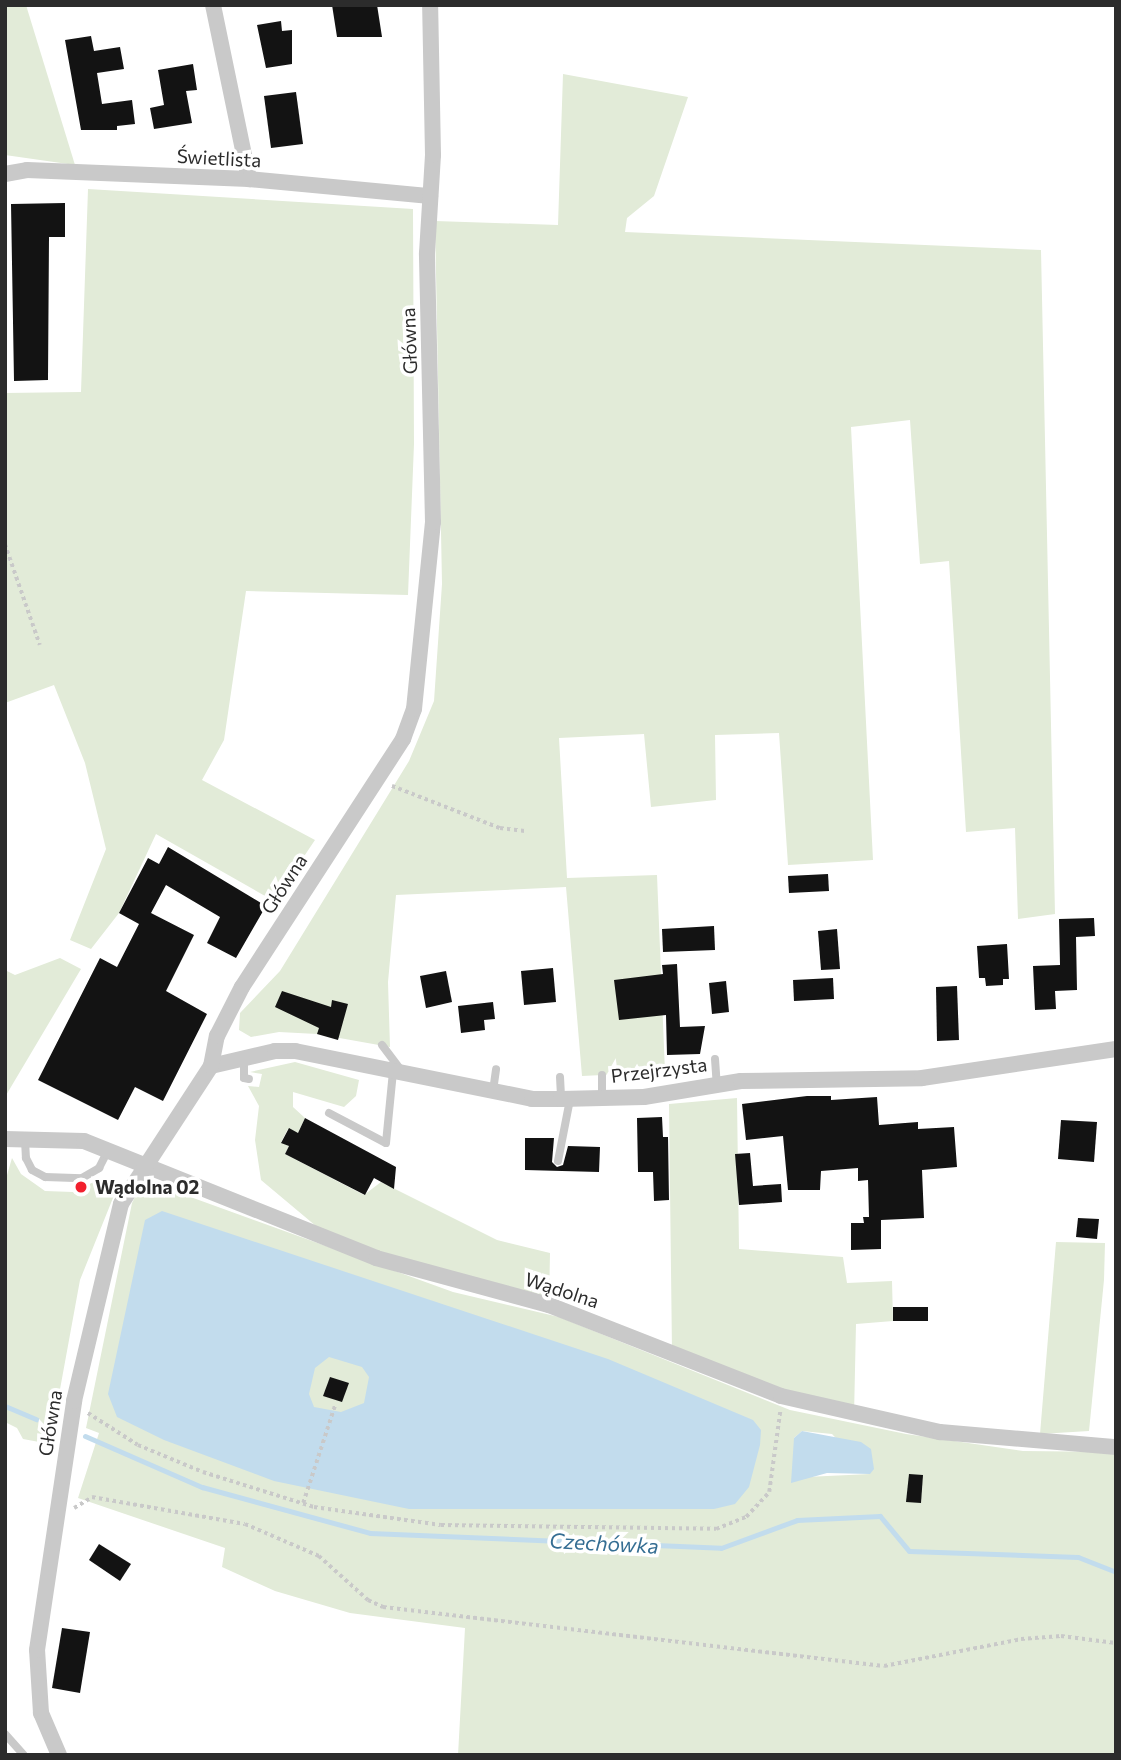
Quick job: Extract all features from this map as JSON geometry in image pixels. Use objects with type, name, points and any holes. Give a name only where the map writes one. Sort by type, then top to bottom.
[{"type":"street","points":[[213,5],[249,179]]},
{"type":"street","name":"Główna","points":[[59,1755],[41,1713],[37,1650],[74,1401],[110,1237],[121,1204],[211,1066],[216,1036],[242,987],[403,739],[414,709],[433,522],[430,5]]},
{"type":"street","name":"Świetlista","points":[[5,174],[27,170],[249,179],[430,196]]},
{"type":"street","name":"Przejrzysta","points":[[211,1066],[295,1051],[493,1091],[566,1099],[644,1097],[717,1085],[922,1078],[1116,1049]]},
{"type":"street","name":"Wądolna","points":[[5,1139],[84,1141],[376,1258],[549,1305],[781,1396],[940,1432],[1116,1447]]},
{"type":"lane","points":[[329,1113],[386,1143],[398,1072],[382,1045]]},
{"type":"lane","points":[[244,1058],[244,1078],[249,1079]]},
{"type":"lane","points":[[715,1059],[717,1085]]},
{"type":"lane","points":[[493,1091],[496,1069]]},
{"type":"lane","points":[[602,1075],[602,1098]]},
{"type":"lane","points":[[558,1161],[566,1099],[559,1077]]},
{"type":"lane","points":[[25,1140],[26,1158],[32,1170],[45,1177],[82,1178],[99,1168],[108,1149]]},
{"type":"lane","points":[[5,1734],[24,1755]]},
{"type":"path","points":[[5,544],[40,645]]},
{"type":"path","points":[[377,779],[500,828],[525,831]]},
{"type":"path","points":[[74,1401],[114,1433],[138,1445],[302,1504],[442,1525],[716,1529],[746,1517],[769,1492],[781,1396]]},
{"type":"path","points":[[302,1504],[335,1405]]},
{"type":"path","points":[[57,1518],[92,1497],[245,1524],[318,1556],[368,1600],[383,1607],[642,1640],[884,1666],[1021,1639],[1061,1636],[1116,1643]]},
{"type":"green space","points":[[5,5],[26,5],[75,165],[5,155]]},
{"type":"green space","points":[[563,74],[688,97],[654,196],[627,218],[625,232],[1041,250],[1055,914],[1018,919],[1015,828],[966,832],[949,561],[920,564],[910,420],[851,427],[873,860],[788,865],[779,733],[715,735],[716,800],[651,807],[644,734],[559,738],[567,878],[657,875],[665,1072],[582,1076],[566,887],[396,895],[388,982],[390,1047],[317,1034],[279,1032],[251,1037],[239,1030],[240,1013],[280,971],[409,761],[434,701],[442,584],[435,221],[558,225]]},
{"type":"green space","points":[[88,189],[413,209],[414,444],[408,595],[246,591],[224,740],[202,780],[315,840],[274,901],[156,834],[119,913],[91,949],[70,940],[106,849],[85,763],[54,685],[5,703],[5,393],[81,392]]},
{"type":"green space","points":[[60,958],[81,969],[5,1097],[5,970],[15,975]]},
{"type":"green space","points":[[295,1062],[359,1080],[356,1096],[344,1107],[293,1092],[293,1107],[305,1118],[298,1133],[288,1129],[281,1142],[289,1146],[285,1154],[364,1195],[381,1182],[497,1240],[550,1253],[549,1305],[335,1242],[261,1180],[255,1140],[259,1106],[248,1086],[259,1087],[262,1074],[250,1072]]},
{"type":"green space","points":[[737,1098],[739,1249],[843,1257],[847,1283],[892,1281],[893,1321],[856,1324],[854,1416],[672,1353],[669,1104]]},
{"type":"green space","points":[[12,1158],[21,1174],[45,1191],[73,1192],[104,1177],[119,1183],[80,1280],[50,1444],[23,1439],[17,1428],[5,1422],[5,1182]]},
{"type":"green space","points":[[163,1187],[453,1292],[559,1317],[790,1410],[906,1434],[1023,1451],[1116,1452],[1116,1755],[458,1755],[465,1628],[350,1613],[275,1591],[222,1567],[225,1548],[78,1498],[99,1433],[86,1428],[132,1203],[136,1195]],"holes":[[[802,1431],[832,1434],[870,1474],[806,1477],[794,1438]]]},
{"type":"green space","points":[[1056,1242],[1105,1243],[1104,1280],[1089,1431],[1040,1434]]},
{"type":"water","points":[[162,1211],[608,1359],[753,1420],[761,1430],[760,1445],[749,1487],[735,1504],[714,1509],[409,1509],[274,1481],[164,1440],[117,1417],[108,1394],[145,1220]],"holes":[[[329,1357],[362,1367],[369,1377],[364,1403],[341,1412],[314,1407],[309,1394],[315,1368]]]},
{"type":"water","points":[[802,1431],[861,1442],[871,1449],[874,1469],[870,1474],[827,1473],[791,1483],[794,1438]]},
{"type":"building","points":[[332,5],[377,5],[382,37],[337,37]]},
{"type":"building","points":[[281,21],[282,31],[292,30],[292,64],[266,68],[257,25]]},
{"type":"building","points":[[91,36],[94,51],[120,47],[124,69],[97,73],[102,104],[132,100],[135,124],[117,126],[117,130],[81,130],[65,40]]},
{"type":"building","points":[[193,64],[197,90],[186,91],[192,123],[154,129],[150,108],[164,105],[158,70]]},
{"type":"building","points":[[296,92],[303,144],[271,148],[264,96]]},
{"type":"building","points":[[65,203],[65,237],[49,237],[48,380],[14,381],[11,204]]},
{"type":"building","points":[[168,847],[266,906],[236,958],[207,943],[220,917],[166,885],[151,913],[194,935],[166,991],[207,1014],[163,1101],[135,1087],[118,1120],[38,1080],[100,958],[117,967],[139,924],[119,913],[148,858],[159,864]]},
{"type":"building","points":[[828,874],[829,891],[789,893],[788,876]]},
{"type":"building","points":[[1094,918],[1095,936],[1076,937],[1077,990],[1055,991],[1056,1009],[1035,1010],[1033,966],[1060,965],[1059,919]]},
{"type":"building","points":[[714,926],[715,950],[663,952],[662,929]]},
{"type":"building","points":[[837,929],[840,969],[821,970],[818,931]]},
{"type":"building","points":[[1007,944],[1009,979],[1003,979],[1003,985],[986,986],[985,978],[979,978],[977,946]]},
{"type":"building","points":[[677,964],[680,1027],[705,1026],[700,1054],[667,1055],[666,1015],[619,1020],[614,980],[663,974],[662,965]]},
{"type":"building","points":[[553,968],[556,1002],[524,1005],[521,971]]},
{"type":"building","points":[[446,971],[452,1002],[426,1008],[420,976]]},
{"type":"building","points":[[833,978],[834,999],[794,1001],[793,980]]},
{"type":"building","points":[[726,981],[729,1012],[712,1014],[709,983]]},
{"type":"building","points":[[957,986],[959,1040],[937,1041],[936,987]]},
{"type":"building","points":[[282,991],[331,1007],[332,1000],[348,1004],[338,1040],[317,1034],[319,1028],[275,1007]]},
{"type":"building","points":[[493,1002],[495,1019],[484,1020],[485,1030],[461,1033],[458,1006]]},
{"type":"building","points":[[807,1096],[831,1096],[831,1100],[877,1097],[879,1125],[918,1122],[918,1129],[954,1127],[957,1167],[922,1170],[924,1218],[881,1220],[881,1249],[851,1250],[851,1223],[864,1223],[863,1217],[869,1217],[868,1180],[858,1181],[858,1168],[821,1171],[820,1190],[788,1190],[783,1136],[746,1140],[742,1104]]},
{"type":"building","points":[[662,1117],[663,1137],[668,1137],[669,1200],[654,1201],[653,1172],[638,1172],[637,1118]]},
{"type":"building","points":[[305,1118],[396,1167],[394,1189],[374,1178],[365,1195],[285,1154],[289,1146],[281,1143],[289,1128],[298,1133]]},
{"type":"building","points":[[1061,1120],[1097,1122],[1094,1162],[1058,1159]]},
{"type":"building","points":[[525,1138],[554,1138],[552,1162],[557,1167],[563,1165],[568,1146],[600,1147],[599,1172],[525,1170]]},
{"type":"building","points":[[750,1153],[753,1186],[781,1184],[782,1202],[739,1205],[735,1154]]},
{"type":"building","points":[[1078,1218],[1099,1219],[1097,1239],[1076,1237]]},
{"type":"building","points":[[893,1307],[928,1307],[928,1321],[893,1321]]},
{"type":"building","points":[[330,1377],[349,1383],[342,1402],[323,1396]]},
{"type":"building","points":[[909,1474],[923,1475],[921,1503],[906,1502]]},
{"type":"building","points":[[99,1544],[131,1564],[120,1581],[89,1560]]},
{"type":"building","points":[[62,1628],[90,1632],[80,1693],[52,1688]]},
{"type":"waterway","name":"Czechówka","points":[[5,1406],[36,1419]]},
{"type":"waterway","name":"Czechówka","points":[[85,1436],[202,1487],[370,1533],[721,1548],[797,1520],[880,1516],[909,1551],[1078,1557],[1116,1572]]},
{"type":"place","name":"Wądolna 02","points":[[81,1187]]}]
